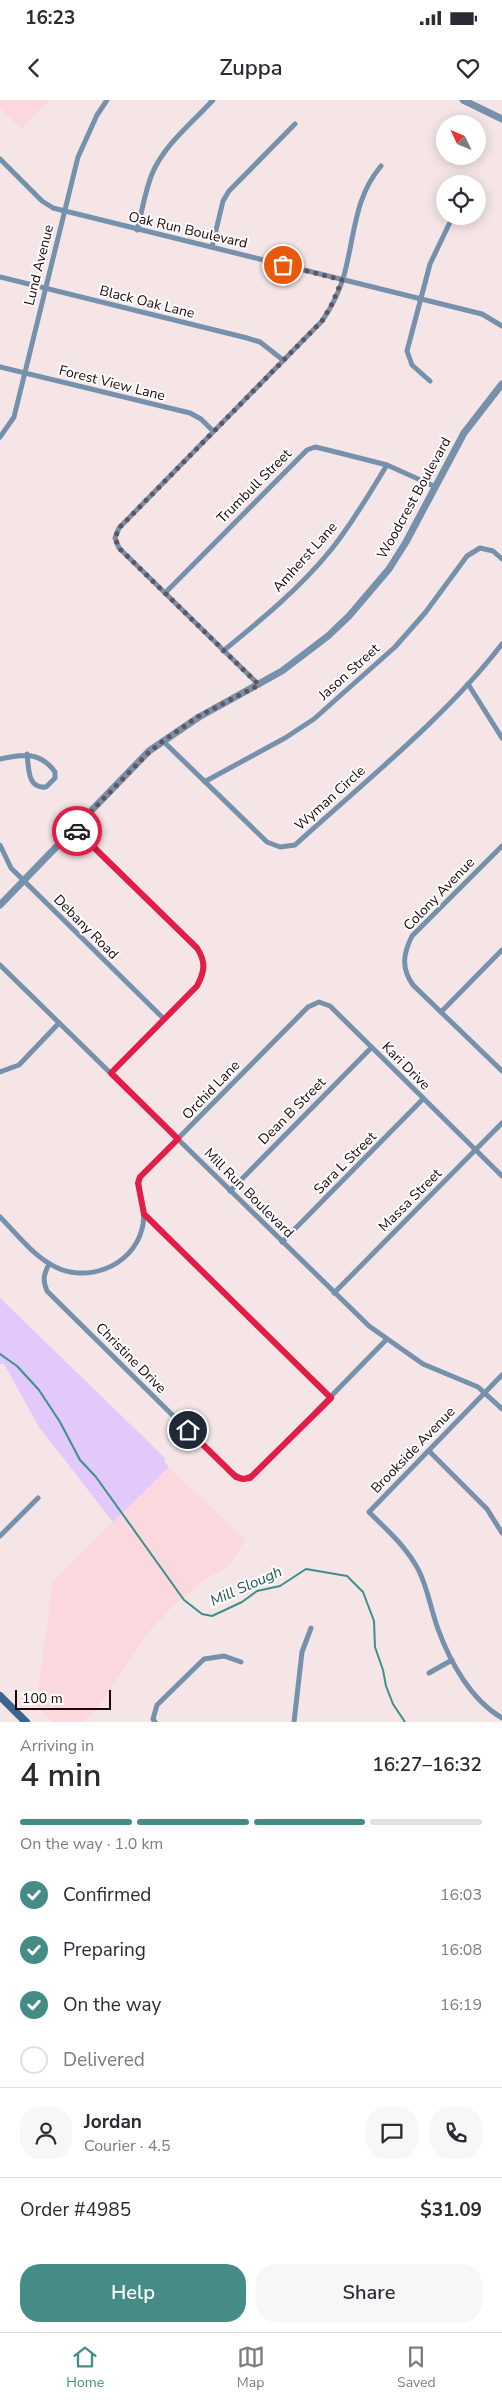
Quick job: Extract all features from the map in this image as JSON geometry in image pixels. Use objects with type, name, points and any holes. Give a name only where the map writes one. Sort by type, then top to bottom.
[{"type":"main road","points":[[0,1696],[26,1722]]},
{"type":"street","name":"Lund Avenue","points":[[0,437],[14,417],[78,156],[96,115],[107,100]]},
{"type":"street","points":[[137,230],[151,175],[156,166],[167,149],[213,100]]},
{"type":"street","points":[[463,100],[502,119]]},
{"type":"street","points":[[212,248],[223,201],[229,191],[295,124]]},
{"type":"street","name":"Oak Run Boulevard","points":[[0,159],[48,206],[137,230],[482,314],[491,317],[502,326]]},
{"type":"street","points":[[259,685],[119,548],[115,538],[119,528],[322,321],[332,304],[342,280],[362,194],[369,180],[381,166]]},
{"type":"street","points":[[430,381],[412,365],[406,351],[430,264],[449,225]]},
{"type":"street","name":"Black Oak Lane","points":[[0,278],[247,338],[260,342],[283,360]]},
{"type":"street","name":"Forest View Lane","points":[[0,367],[190,413],[201,419],[213,431]]},
{"type":"street","name":"Woodcrest Boulevard","points":[[0,905],[149,752],[199,716],[282,671],[328,636],[371,592],[406,542],[464,433],[482,407],[502,384]]},
{"type":"street","name":"Trumbull Street","points":[[165,593],[307,450],[315,447],[324,448],[387,465],[436,487]]},
{"type":"street","name":"Amherst Lane","points":[[223,651],[265,616],[330,551],[361,508],[387,465]]},
{"type":"street","name":"Jason Street","points":[[206,781],[285,738],[314,719],[395,647],[426,613],[467,556],[480,548],[493,551],[502,559]]},
{"type":"street","name":"Wyman Circle","points":[[163,741],[267,842],[280,847],[295,845],[442,711],[502,644]]},
{"type":"street","points":[[468,684],[502,738]]},
{"type":"street","points":[[0,759],[27,754],[44,760],[55,772],[55,778],[46,787],[40,788],[34,785],[30,779],[27,754]]},
{"type":"street","points":[[75,828],[197,948],[203,958],[202,976],[197,986],[111,1073]]},
{"type":"street","name":"Debany Road","points":[[0,845],[11,868],[164,1019]]},
{"type":"street","name":"Colony Avenue","points":[[441,1012],[413,985],[407,976],[403,963],[405,949],[412,936],[502,846]]},
{"type":"street","points":[[502,950],[441,1012],[502,1071]]},
{"type":"street","name":"Mill Run Boulevard","points":[[0,965],[334,1293],[386,1340],[423,1364],[472,1383],[502,1409]]},
{"type":"street","name":"Kari Drive","points":[[319,1002],[330,1006],[502,1176]]},
{"type":"street","name":"Orchid Lane","points":[[0,1217],[49,1264],[63,1271],[86,1274],[98,1272],[118,1264],[138,1239],[144,1214],[138,1183],[140,1177],[308,1007],[319,1002]]},
{"type":"street","points":[[0,1072],[20,1065],[59,1023]]},
{"type":"street","name":"Dean B Street","points":[[230,1191],[371,1048]]},
{"type":"street","name":"Sara L Street","points":[[282,1242],[423,1099]]},
{"type":"street","name":"Massa Street","points":[[334,1293],[502,1123]]},
{"type":"street","points":[[144,1214],[331,1398],[386,1340]]},
{"type":"street","name":"Christine Drive","points":[[49,1264],[44,1275],[44,1284],[47,1291],[230,1472],[243,1479],[255,1474],[331,1398]]},
{"type":"street","name":"Brookside Avenue","points":[[502,1375],[369,1512],[409,1553],[426,1586],[437,1628],[452,1660],[481,1703],[502,1718]]},
{"type":"street","points":[[429,1451],[488,1509],[502,1533]]},
{"type":"street","points":[[0,1536],[38,1498]]},
{"type":"street","points":[[294,1722],[302,1652],[311,1628]]},
{"type":"street","points":[[155,1722],[152,1718],[157,1705],[204,1659],[224,1656],[241,1662]]},
{"type":"street","points":[[429,1673],[452,1660]]},
{"type":"shaded area","points":[[0,100],[50,100],[22,129],[0,108]]},
{"type":"shaded area","points":[[0,1298],[165,1458],[164,1461],[169,1467],[113,1522],[39,1427],[4,1364],[0,1364]]},
{"type":"shaded area","points":[[169,1467],[245,1540],[229,1566],[203,1581],[172,1607],[147,1634],[99,1706],[84,1722],[53,1722],[36,1706],[53,1581]]},
{"type":"waterway","name":"Mill Slough","points":[[0,1354],[17,1366],[39,1390],[60,1422],[80,1460],[96,1477],[184,1600],[202,1614],[212,1616],[242,1602],[257,1591],[280,1586],[306,1569],[347,1576],[363,1592],[374,1621],[375,1647],[386,1686],[393,1704],[405,1722]]},
{"type":"way so far","points":[[77,831],[75,828],[149,752],[199,716],[259,685],[119,548],[115,538],[119,528],[322,321],[332,304],[342,280],[283,265]]},
{"type":"route","points":[[77,831],[197,948],[203,958],[202,976],[197,986],[111,1073],[178,1139],[140,1177],[138,1183],[144,1214],[331,1398],[250,1478],[236,1477],[188,1430]]}]
